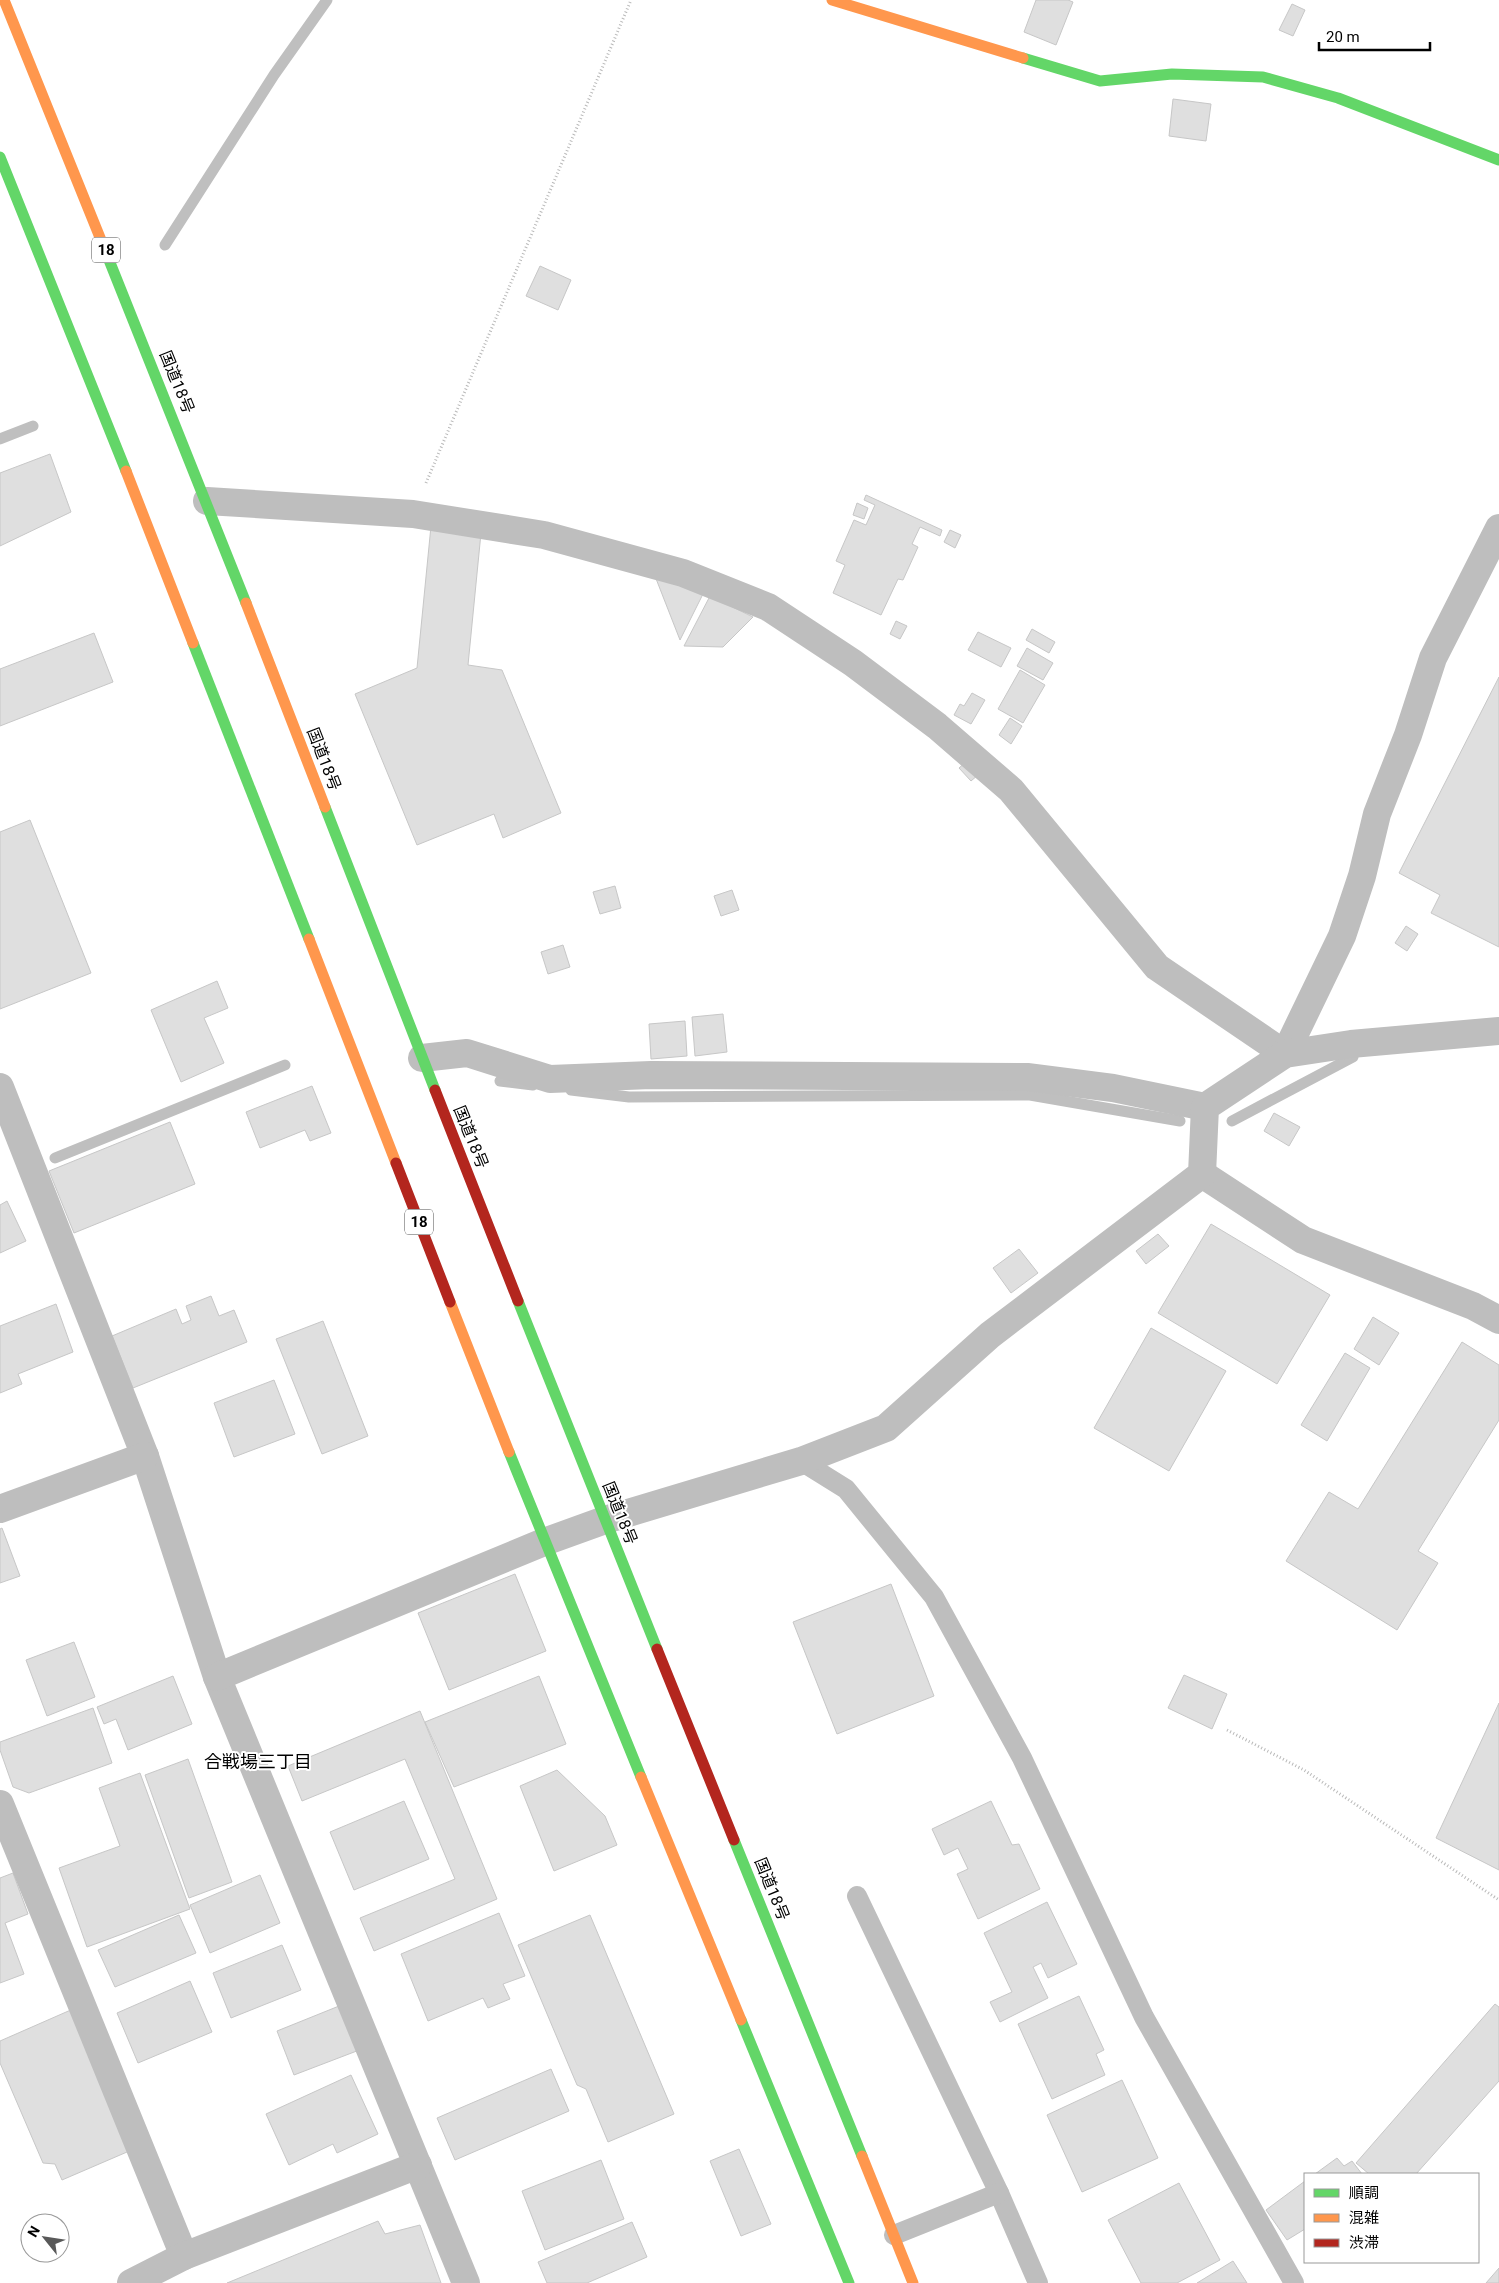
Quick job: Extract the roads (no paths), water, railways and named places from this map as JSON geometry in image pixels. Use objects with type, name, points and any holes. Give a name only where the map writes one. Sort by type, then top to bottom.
[{"type":"main road","name":"国道18号","points":[[4,0],[207,501],[422,1058],[605,1520],[913,2283]]},
{"type":"main road","points":[[832,0],[1100,81],[1172,74],[1263,77],[1338,98],[1499,160]]},
{"type":"main road","name":"18","points":[[0,157],[135,494],[544,1542],[849,2283]]},
{"type":"street","points":[[207,501],[413,514],[544,535],[683,573],[768,607],[854,663],[944,732],[1011,790],[1157,967],[1285,1054]]},
{"type":"street","points":[[1285,1054],[1342,936],[1362,876],[1377,814],[1408,735],[1433,658],[1499,528]]},
{"type":"street","points":[[422,1058],[467,1053],[550,1079],[651,1075],[1027,1077],[1113,1088],[1205,1107],[1285,1054],[1351,1044],[1499,1031]]},
{"type":"street","points":[[0,1087],[145,1456],[217,1677],[466,2283]]},
{"type":"street","points":[[1202,1174],[1205,1107]]},
{"type":"street","points":[[217,1677],[544,1542],[605,1520],[801,1460],[886,1428],[990,1336],[1202,1174]]},
{"type":"street","points":[[1202,1174],[1303,1240],[1473,1306],[1499,1320]]},
{"type":"street","points":[[0,1509],[145,1456]]},
{"type":"street","points":[[0,1804],[184,2256]]},
{"type":"street","points":[[131,2283],[184,2256],[418,2165]]},
{"type":"lane","points":[[801,1460],[846,1488],[934,1597],[1022,1758],[1144,2017],[1294,2283]]},
{"type":"lane","points":[[856,1896],[999,2193],[1038,2283]]},
{"type":"lane","points":[[894,2235],[999,2193]]},
{"type":"waterway","points":[[165,245],[274,75],[327,0]]},
{"type":"waterway","points":[[0,439],[33,426]]},
{"type":"waterway","points":[[1232,1121],[1353,1057]]},
{"type":"waterway","points":[[55,1158],[285,1065]]},
{"type":"waterway","points":[[500,1081],[533,1085]]},
{"type":"waterway","points":[[571,1090],[629,1097],[1030,1095],[1180,1121]]},
{"type":"district","name":"合戦場三丁目","points":[[258,1761]]}]
